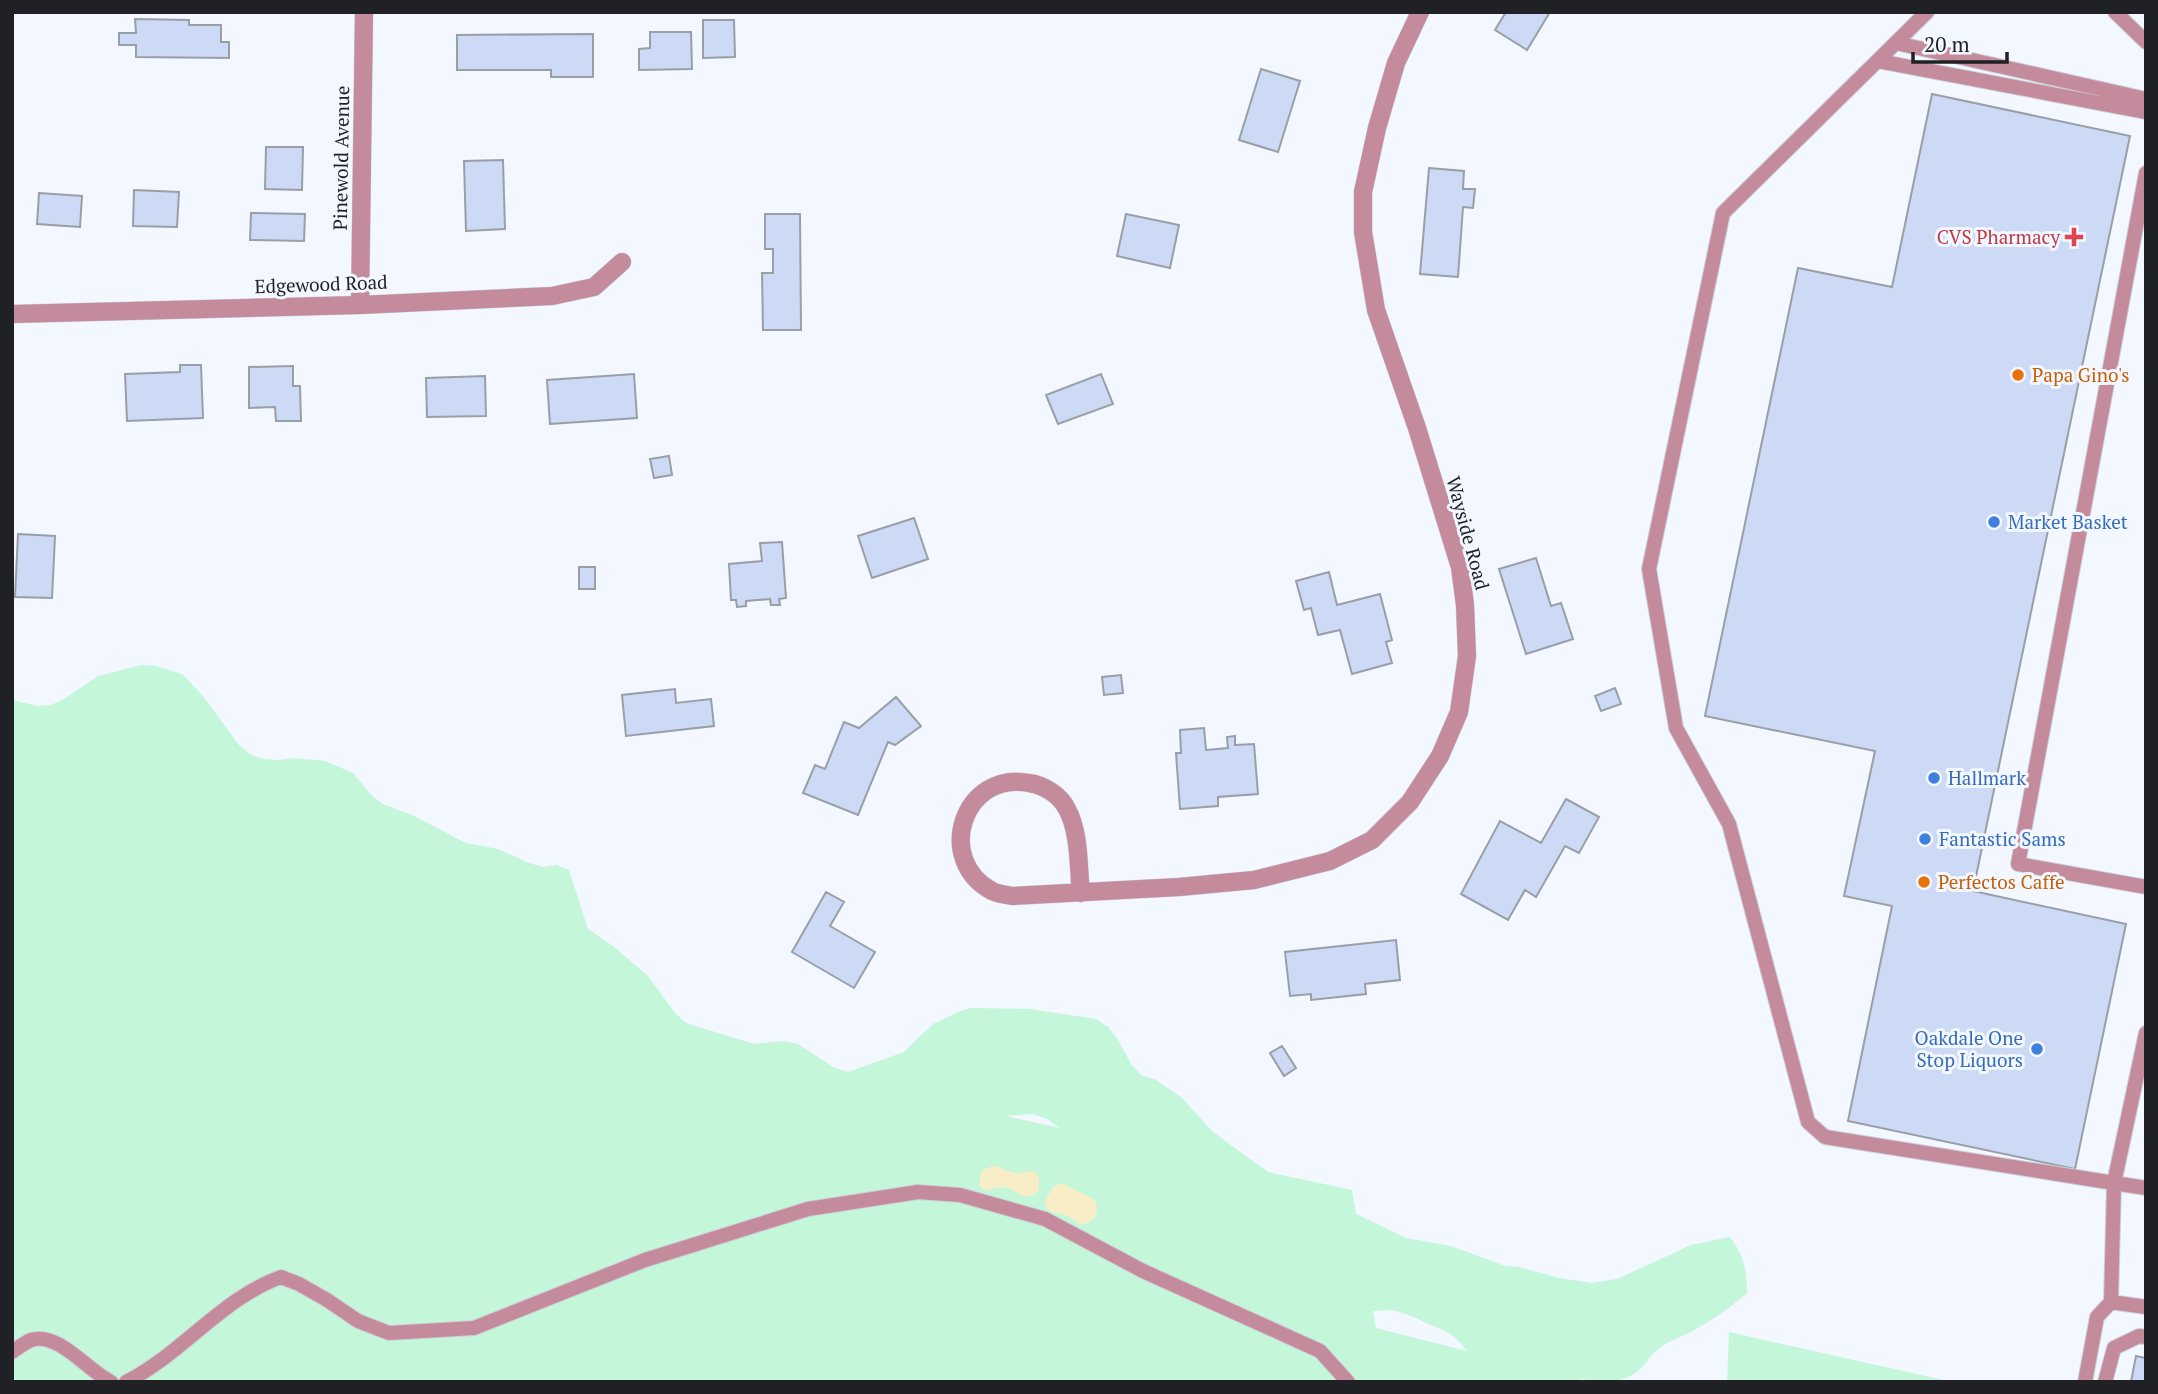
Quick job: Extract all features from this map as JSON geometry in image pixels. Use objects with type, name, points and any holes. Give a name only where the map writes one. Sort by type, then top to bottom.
[{"type":"street","name":"Pinewold Avenue","points":[[360,305],[364,12]]},
{"type":"street","name":"Wayside Road","points":[[1081,893],[1072,821],[1066,806],[1054,793],[1038,784],[1020,781],[1002,783],[984,791],[970,806],[962,824],[960,844],[965,863],[977,880],[993,891],[1013,896],[1081,893],[1179,887],[1254,880],[1330,861],[1372,840],[1410,802],[1440,755],[1459,712],[1466,656],[1465,605],[1460,568],[1417,428],[1376,310],[1363,232],[1363,192],[1377,128],[1396,63],[1420,12]]},
{"type":"street","name":"Edgewood Road","points":[[12,314],[360,305],[552,296],[594,287],[622,262]]},
{"type":"lane","points":[[1927,12],[1723,213],[1649,569],[1676,728],[1729,824],[1808,1122],[1825,1137],[2146,1188]]},
{"type":"lane","points":[[2115,12],[2146,42]]},
{"type":"lane","points":[[1896,43],[2146,99]]},
{"type":"lane","points":[[1878,61],[2146,112]]},
{"type":"lane","points":[[2146,173],[2018,864],[2146,887]]},
{"type":"lane","points":[[2085,1382],[2097,1317],[2111,1301],[2113,1183],[2146,1033]]},
{"type":"lane","points":[[126,1382],[145,1372],[261,1284],[281,1277],[327,1300],[358,1321],[389,1333],[474,1328],[645,1260],[808,1209],[918,1192],[960,1195],[1045,1219],[1143,1271],[1320,1351],[1348,1382]]},
{"type":"lane","points":[[2111,1301],[2146,1307]]},
{"type":"lane","points":[[2105,1382],[2114,1348],[2139,1336],[2146,1337]]},
{"type":"lane","points":[[12,1352],[31,1340],[50,1340],[111,1382]]},
{"type":"green space","points":[[141,665],[156,666],[182,674],[203,696],[239,745],[250,754],[264,759],[325,761],[353,773],[373,797],[385,805],[414,816],[466,843],[498,849],[543,867],[556,865],[569,870],[588,929],[648,976],[675,1013],[686,1023],[754,1044],[784,1041],[798,1044],[835,1068],[848,1072],[904,1052],[933,1024],[971,1008],[1030,1009],[1096,1019],[1108,1027],[1117,1038],[1131,1064],[1141,1075],[1156,1080],[1181,1097],[1213,1132],[1268,1172],[1352,1190],[1356,1214],[1406,1238],[1451,1246],[1505,1266],[1592,1283],[1617,1279],[1691,1245],[1730,1237],[1744,1264],[1747,1293],[1707,1323],[1663,1345],[1633,1374],[1611,1381],[12,1382],[12,700],[37,706],[51,705],[98,676]],"holes":[[[1033,1114],[1047,1119],[1060,1128],[1006,1116]],[[1391,1310],[1445,1331],[1456,1338],[1467,1351],[1376,1328],[1373,1311]]]},
{"type":"green space","points":[[1729,1332],[1953,1382],[1727,1382]]},
{"type":"sand","points":[[992,1166],[1016,1173],[1034,1171],[1039,1177],[1039,1190],[1025,1196],[1006,1188],[982,1189],[979,1184],[981,1171]]},
{"type":"sand","points":[[1062,1183],[1095,1200],[1097,1209],[1092,1220],[1079,1224],[1070,1217],[1046,1208],[1045,1201],[1053,1187]]},
{"type":"building","points":[[1506,12],[1550,12],[1527,50],[1495,30]]},
{"type":"building","points":[[135,19],[189,20],[189,25],[221,25],[221,42],[229,42],[229,58],[136,57],[136,45],[119,45],[119,33],[136,33]]},
{"type":"building","points":[[703,20],[734,20],[735,57],[703,58]]},
{"type":"building","points":[[650,32],[691,32],[692,69],[639,70],[639,49],[650,48]]},
{"type":"building","points":[[593,34],[593,77],[551,77],[551,70],[457,70],[457,35]]},
{"type":"building","points":[[1261,69],[1300,81],[1278,152],[1239,140]]},
{"type":"building","points":[[1932,94],[2130,136],[1973,891],[2126,924],[2075,1169],[1848,1121],[1892,906],[1844,896],[1875,751],[1705,716],[1798,268],[1892,287]]},
{"type":"building","points":[[266,147],[303,147],[302,190],[265,189]]},
{"type":"building","points":[[503,160],[505,229],[466,231],[464,161]]},
{"type":"building","points":[[1429,168],[1464,171],[1463,189],[1475,189],[1473,208],[1463,207],[1458,277],[1420,274]]},
{"type":"building","points":[[134,190],[179,192],[177,227],[133,226]]},
{"type":"building","points":[[39,193],[82,196],[80,227],[37,224]]},
{"type":"building","points":[[251,213],[305,214],[304,241],[250,240]]},
{"type":"building","points":[[765,214],[800,214],[801,330],[763,330],[762,273],[773,273],[773,249],[765,249]]},
{"type":"building","points":[[1126,214],[1179,225],[1170,268],[1117,256]]},
{"type":"building","points":[[180,365],[201,365],[203,418],[127,421],[125,374],[180,372]]},
{"type":"building","points":[[293,366],[293,386],[300,386],[301,421],[276,421],[275,407],[249,408],[249,367]]},
{"type":"building","points":[[634,374],[637,418],[550,424],[547,380]]},
{"type":"building","points":[[1101,374],[1113,404],[1058,424],[1046,395]]},
{"type":"building","points":[[485,376],[486,416],[427,417],[426,378]]},
{"type":"building","points":[[669,456],[672,475],[654,478],[650,459]]},
{"type":"building","points":[[914,518],[928,559],[872,578],[858,536]]},
{"type":"building","points":[[18,534],[55,536],[52,598],[15,597]]},
{"type":"building","points":[[782,542],[786,598],[779,599],[780,605],[771,605],[770,599],[746,601],[746,606],[737,607],[736,600],[731,600],[729,564],[762,561],[760,543]]},
{"type":"building","points":[[1536,558],[1551,606],[1561,603],[1573,639],[1526,654],[1499,569]]},
{"type":"building","points":[[579,567],[595,567],[595,589],[579,589]]},
{"type":"building","points":[[1329,572],[1337,605],[1380,594],[1392,640],[1386,642],[1392,663],[1352,674],[1340,630],[1318,635],[1311,608],[1304,610],[1296,581]]},
{"type":"building","points":[[1121,675],[1123,693],[1104,695],[1102,677]]},
{"type":"building","points":[[1615,688],[1621,704],[1601,711],[1595,696]]},
{"type":"building","points":[[675,689],[676,703],[711,699],[714,726],[626,736],[622,695]]},
{"type":"building","points":[[896,697],[921,726],[895,745],[888,742],[858,815],[803,793],[815,765],[825,769],[844,722],[859,728]]},
{"type":"building","points":[[1204,728],[1206,750],[1228,748],[1227,737],[1235,736],[1235,745],[1254,744],[1258,794],[1218,797],[1218,806],[1180,809],[1176,753],[1181,753],[1180,730]]},
{"type":"building","points":[[1566,799],[1599,817],[1579,853],[1565,846],[1536,897],[1525,890],[1508,920],[1461,894],[1500,821],[1541,843]]},
{"type":"building","points":[[826,892],[844,902],[830,926],[875,952],[854,988],[792,952]]},
{"type":"building","points":[[1396,940],[1400,980],[1365,984],[1366,994],[1311,1000],[1311,994],[1290,996],[1285,952]]},
{"type":"building","points":[[1282,1046],[1296,1068],[1284,1076],[1270,1053]]},
{"type":"building","points":[[2136,1356],[2146,1358],[2146,1382],[2131,1382]]},
{"type":"place","name":"CVS Pharmacy","points":[[2074,237]]},
{"type":"place","name":"Papa Gino's","points":[[2018,375]]},
{"type":"place","name":"Market Basket","points":[[1994,522]]},
{"type":"place","name":"Hallmark","points":[[1934,778]]},
{"type":"place","name":"Fantastic Sams","points":[[1925,839]]},
{"type":"place","name":"Perfectos Caffe","points":[[1924,882]]},
{"type":"place","name":"Oakdale One Stop Liquors","points":[[2037,1049]]}]
